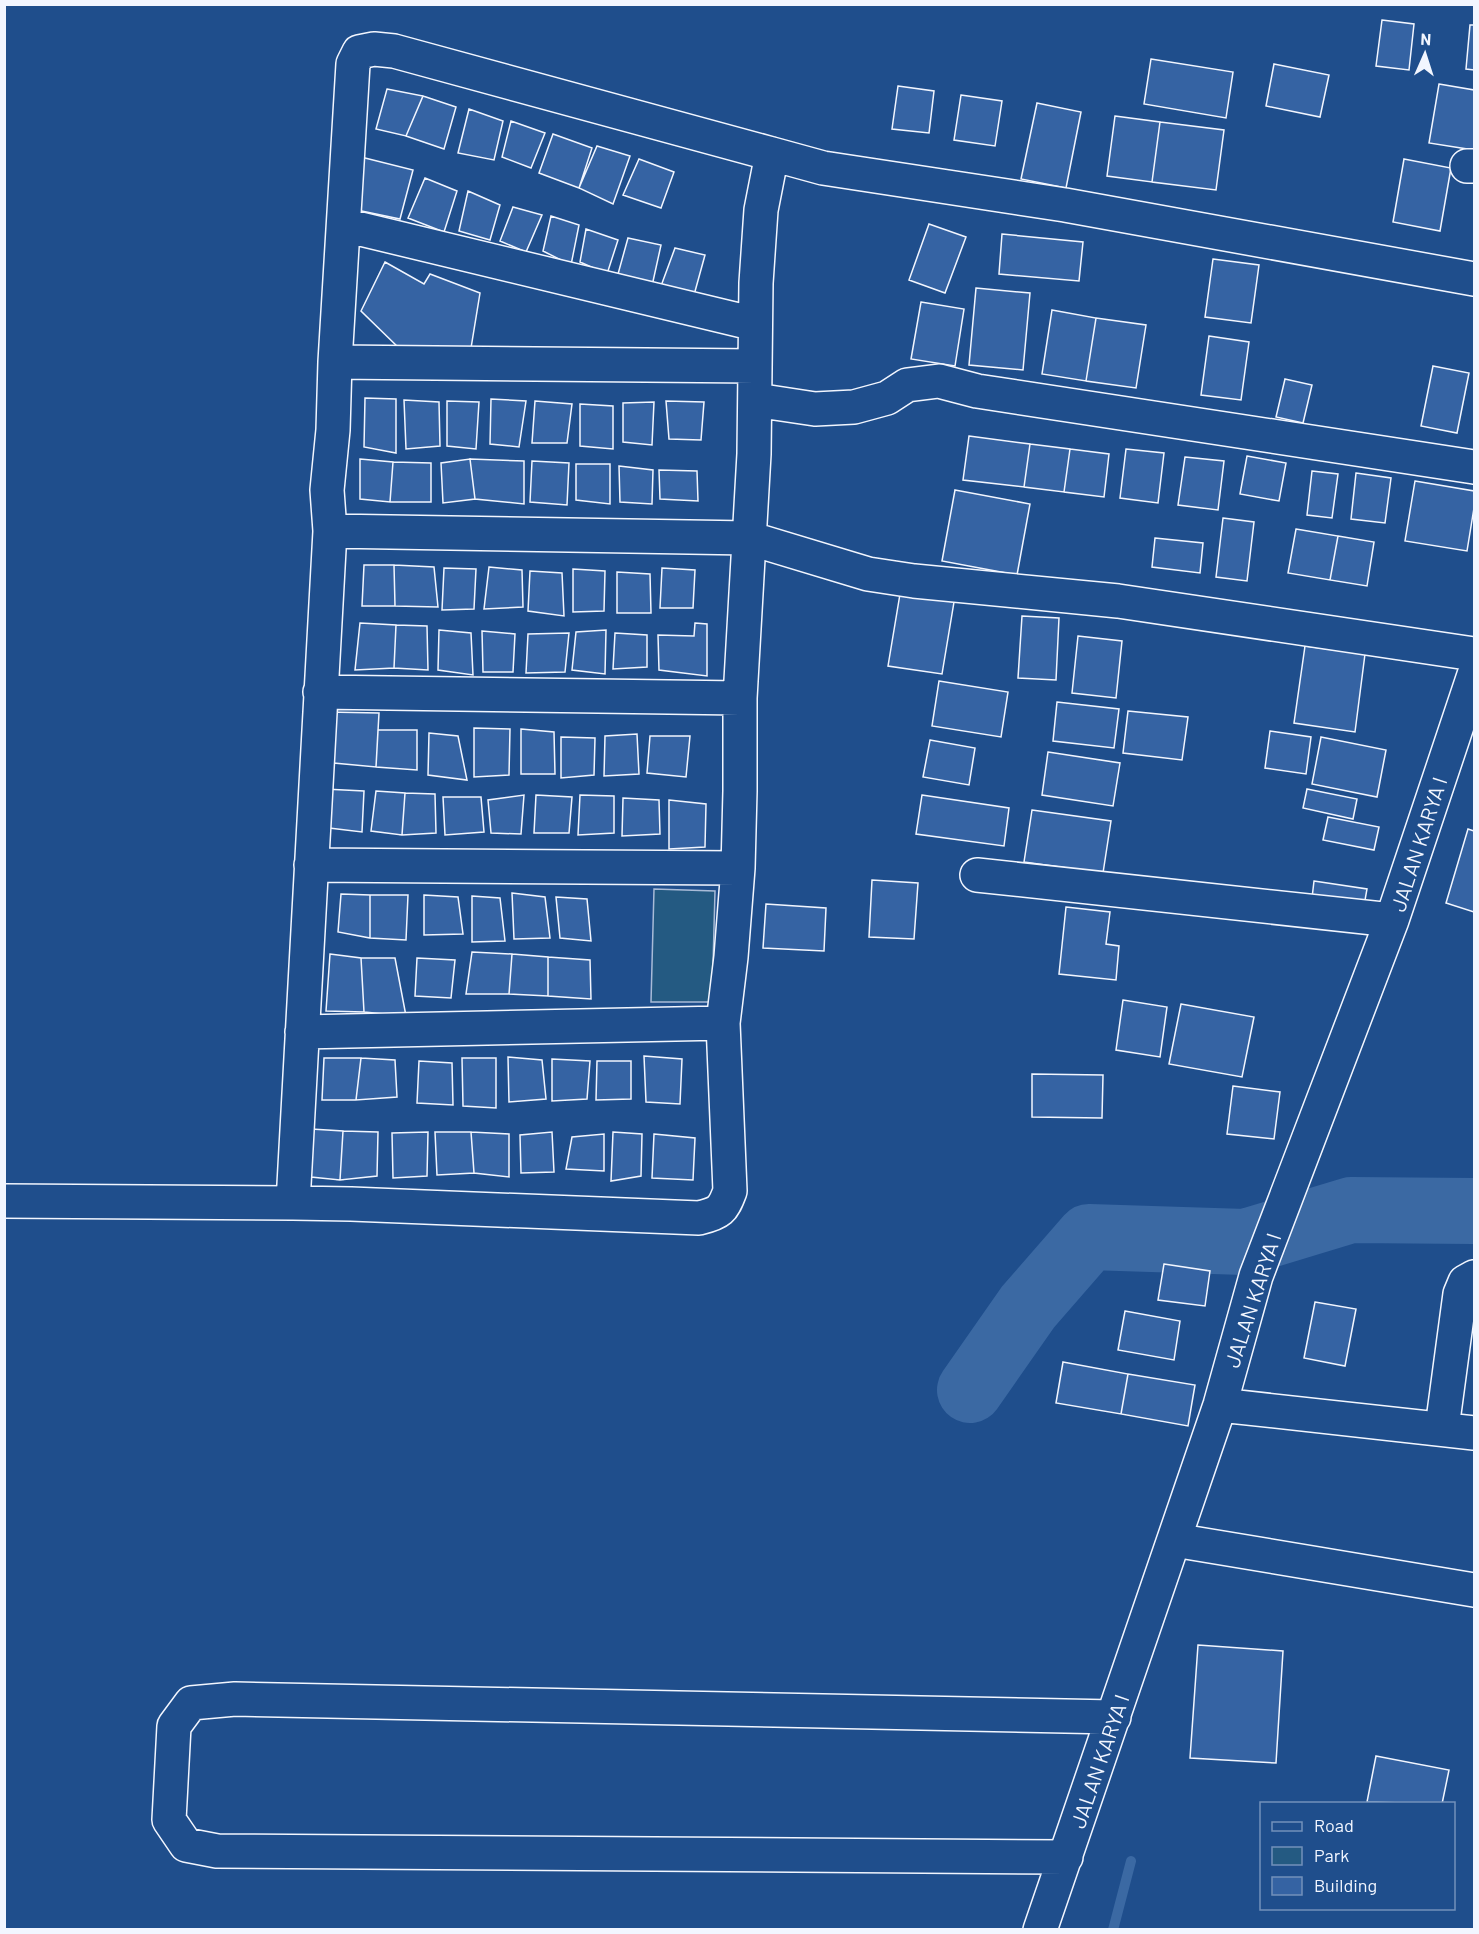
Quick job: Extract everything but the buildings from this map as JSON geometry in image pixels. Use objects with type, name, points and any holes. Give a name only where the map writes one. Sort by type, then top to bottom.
[{"type":"street","points":[[293,1203],[330,531],[327,490],[333,430],[334,362],[353,64],[359,52],[374,49],[394,51],[823,168],[1065,205],[1474,279]]},
{"type":"street","points":[[4,1201],[351,1204],[699,1218],[715,1214],[724,1206],[730,1191],[723,1023],[732,957],[738,868],[740,698],[754,400],[756,283],[761,210],[772,154]]},
{"type":"street","points":[[344,225],[756,324]]},
{"type":"street","points":[[334,362],[754,366]]},
{"type":"street","points":[[754,400],[815,409],[854,407],[886,398],[907,385],[939,381],[977,391],[1474,467]]},
{"type":"street","points":[[330,531],[748,538],[868,574],[914,582],[1118,601],[1474,654]]},
{"type":"street","name":"JALAN KARYA I","points":[[1040,1929],[1220,1405],[1256,1276],[1392,920],[1468,712],[1474,675]]},
{"type":"street","points":[[320,692],[740,698]]},
{"type":"street","points":[[311,865],[738,868]]},
{"type":"street","points":[[977,875],[1392,920]]},
{"type":"street","points":[[303,1032],[723,1023]]},
{"type":"street","points":[[1442,1428],[1460,1294],[1465,1282],[1474,1276]]},
{"type":"street","points":[[1220,1405],[1474,1433]]},
{"type":"street","points":[[1174,1540],[1474,1590]]},
{"type":"street","points":[[1066,1857],[217,1851],[186,1845],[169,1820],[174,1726],[191,1703],[235,1699],[1114,1717]]},
{"type":"green space","points":[[654,889],[715,891],[712,1002],[651,1002]]},
{"type":"waterway","points":[[970,1390],[1028,1307],[1089,1237],[1245,1242],[1351,1210],[1474,1211]]},
{"type":"waterway","points":[[1113,1930],[1131,1861]]}]
